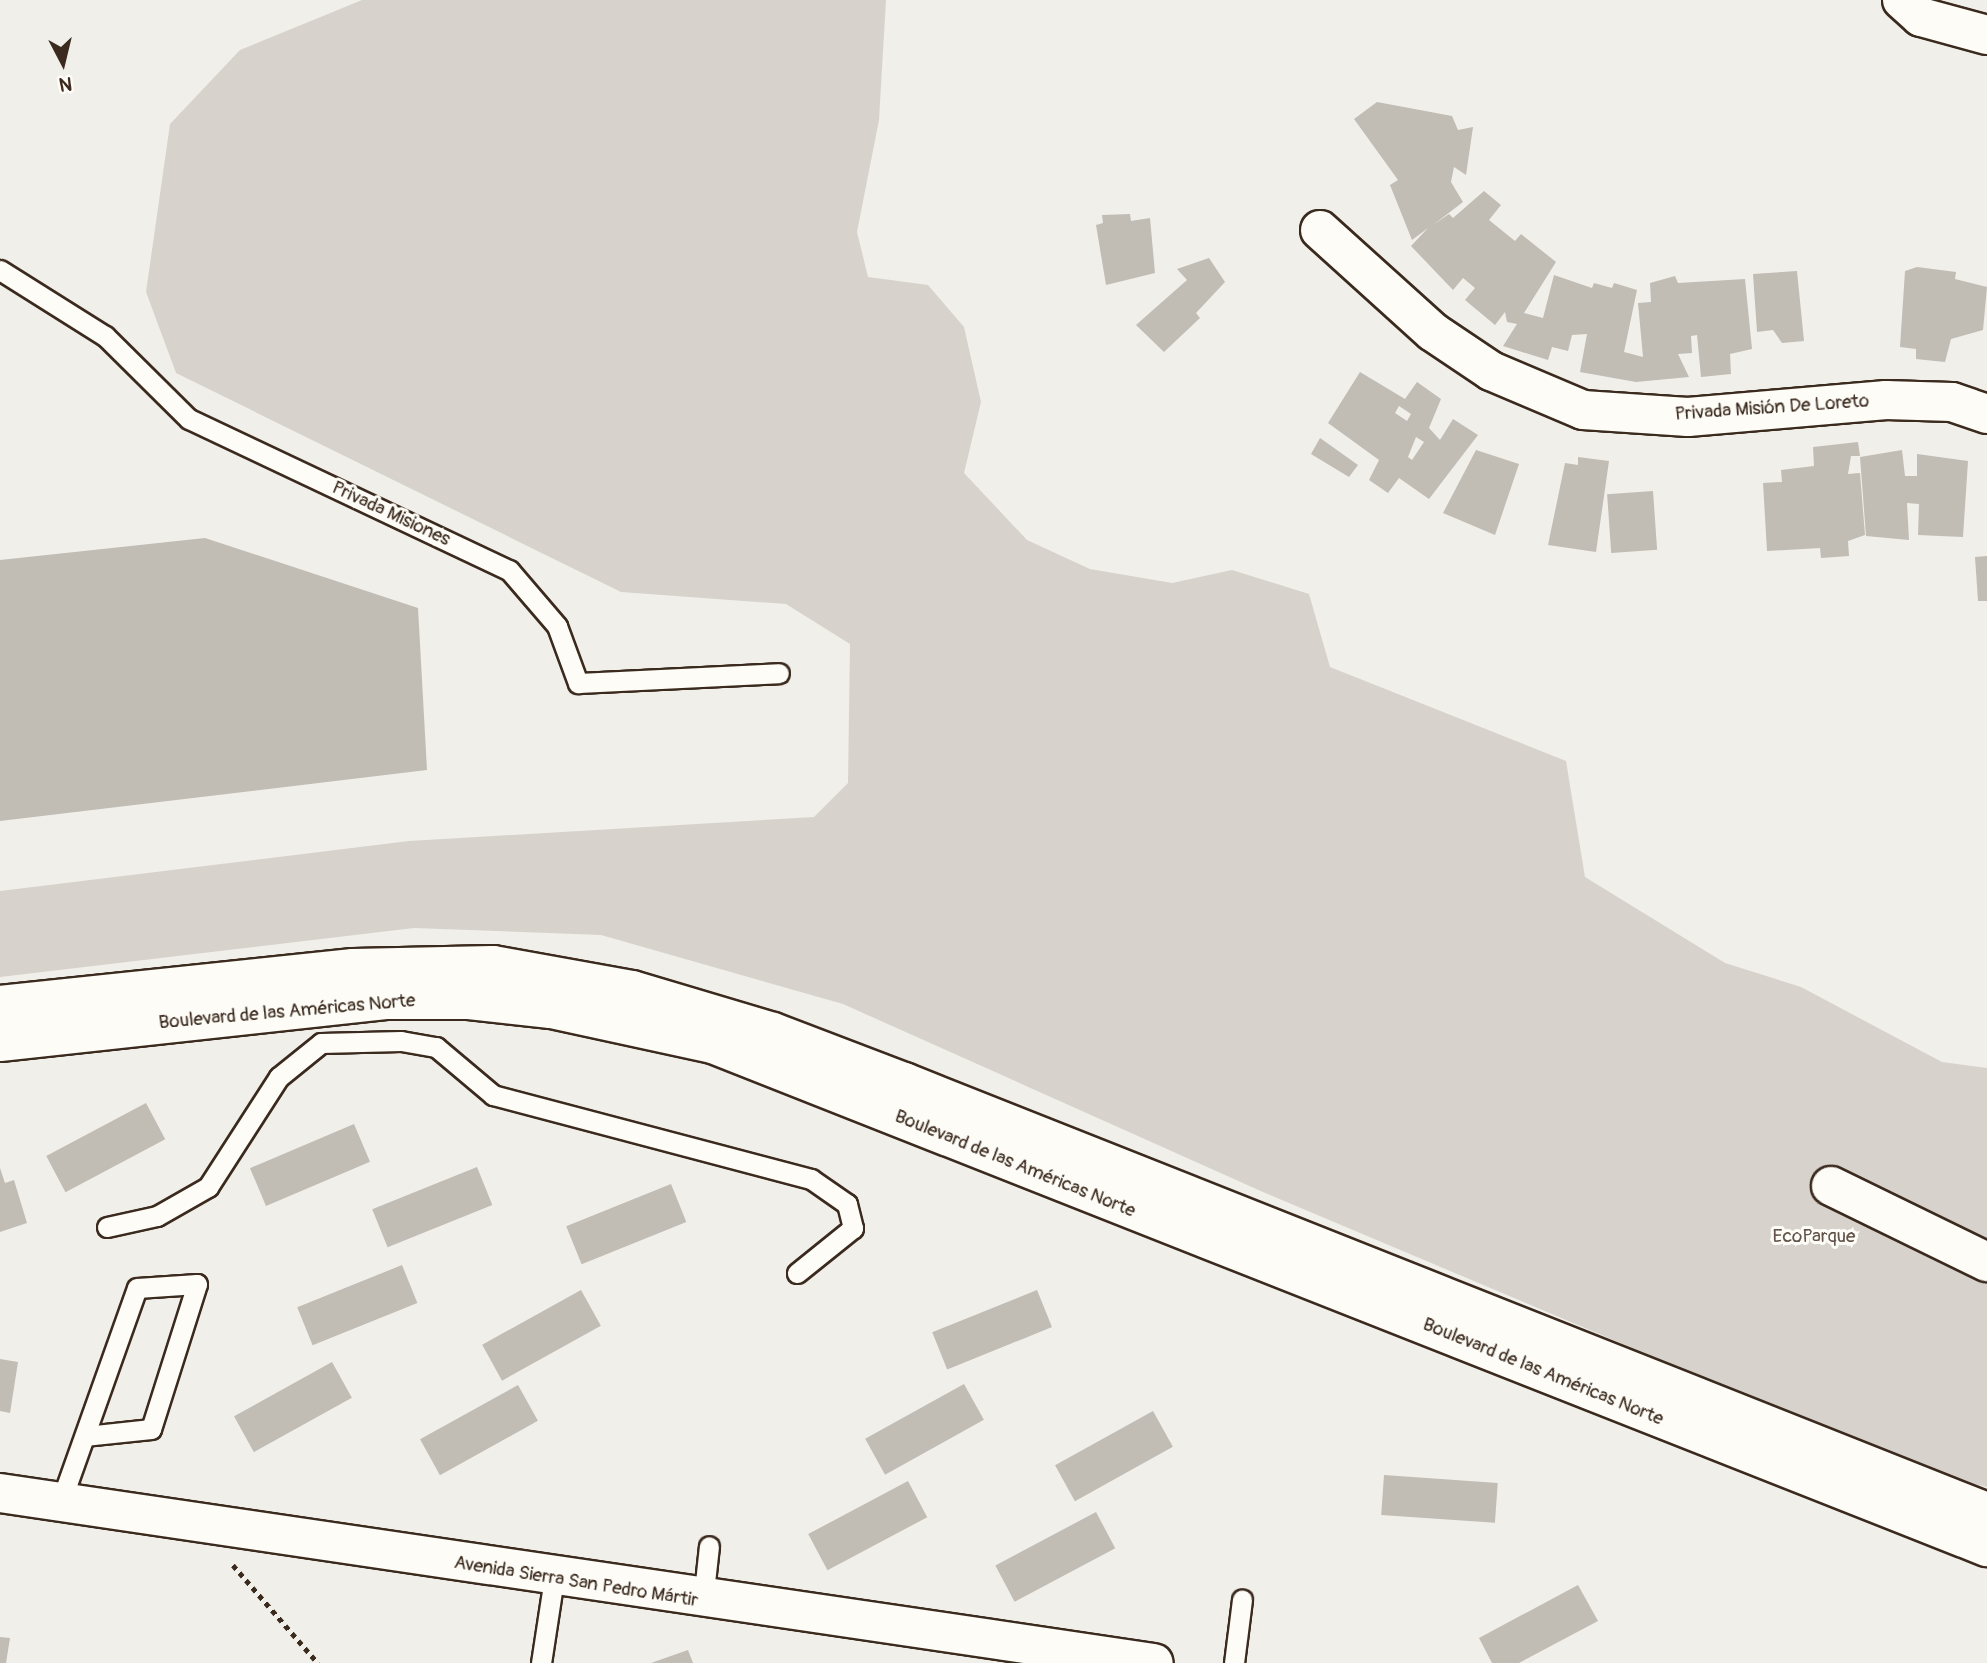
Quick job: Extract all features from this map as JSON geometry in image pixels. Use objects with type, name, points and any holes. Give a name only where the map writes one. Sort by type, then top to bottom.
[{"type":"main road","points":[[1902,0],[1921,17],[1987,35]]},
{"type":"main road","name":"Privada Misión De Loreto","points":[[1320,230],[1445,340],[1491,371],[1583,410],[1688,417],[1886,400],[1952,402],[1987,414]]},
{"type":"main road","name":"Boulevard de las Américas Norte","points":[[0,1006],[395,967],[493,965],[632,990],[772,1032],[904,1082],[1987,1512]]},
{"type":"main road","name":"Boulevard de las Américas Norte","points":[[0,1042],[388,1000],[469,1000],[551,1009],[713,1044],[1987,1547]]},
{"type":"main road","points":[[1830,1186],[1987,1262]]},
{"type":"main road","name":"Avenida Sierra San Pedro Mártir","points":[[0,1493],[703,1601],[1154,1663]]},
{"type":"lane","name":"Privada Misiones","points":[[0,270],[105,336],[189,419],[509,570],[557,626],[578,682],[779,673]]},
{"type":"lane","points":[[107,1227],[158,1216],[208,1186],[279,1077],[321,1043],[401,1041],[436,1048],[493,1095],[811,1179],[847,1204],[853,1228],[797,1273]]},
{"type":"lane","points":[[60,1504],[137,1288],[197,1284],[151,1429],[86,1436]]},
{"type":"lane","points":[[703,1601],[709,1546]]},
{"type":"lane","points":[[541,1663],[554,1578]]},
{"type":"lane","points":[[1234,1663],[1242,1600]]},
{"type":"path","points":[[198,1525],[318,1663]]},
{"type":"green space","name":"EcoParque","points":[[362,0],[886,0],[879,120],[857,232],[868,277],[928,285],[964,327],[981,402],[964,473],[1027,540],[1090,569],[1172,583],[1232,570],[1309,594],[1330,667],[1566,761],[1585,877],[1725,963],[1801,987],[1942,1062],[1987,1068],[1987,1487],[1924,1471],[1263,1192],[843,1004],[601,935],[414,928],[0,977],[0,891],[409,841],[814,817],[848,783],[850,644],[786,604],[621,592],[176,373],[146,292],[170,124],[240,50]]},
{"type":"building","points":[[1377,102],[1452,116],[1458,130],[1473,127],[1466,175],[1454,167],[1451,182],[1463,202],[1433,225],[1449,214],[1453,218],[1484,191],[1501,205],[1489,220],[1515,241],[1521,234],[1556,262],[1524,313],[1543,318],[1554,275],[1592,288],[1594,283],[1612,288],[1614,283],[1637,290],[1624,352],[1643,357],[1638,303],[1651,302],[1650,283],[1675,276],[1678,283],[1745,279],[1752,349],[1730,354],[1731,374],[1701,377],[1697,335],[1691,336],[1692,353],[1678,354],[1689,377],[1636,382],[1580,372],[1587,334],[1572,335],[1568,351],[1552,347],[1548,360],[1503,346],[1517,324],[1507,322],[1505,312],[1495,325],[1465,300],[1475,288],[1463,278],[1453,290],[1411,246],[1428,228],[1412,240],[1390,185],[1398,180],[1354,119]]},
{"type":"building","points":[[1130,214],[1131,221],[1150,218],[1155,273],[1106,285],[1096,225],[1103,223],[1102,215]]},
{"type":"building","points":[[1209,258],[1225,282],[1196,313],[1200,318],[1164,352],[1136,325],[1187,280],[1177,269]]},
{"type":"building","points":[[1917,267],[1956,272],[1955,279],[1987,287],[1983,330],[1951,339],[1945,362],[1916,359],[1916,349],[1900,347],[1905,271]]},
{"type":"building","points":[[1797,271],[1804,341],[1782,343],[1773,330],[1757,332],[1753,274]]},
{"type":"building","points":[[1360,372],[1405,399],[1417,382],[1441,399],[1429,428],[1440,440],[1453,419],[1478,435],[1429,499],[1399,478],[1388,493],[1369,480],[1379,460],[1328,423]],"holes":[[[1399,406],[1411,414],[1407,421],[1395,413]],[[1416,437],[1424,442],[1412,460],[1408,457]]]},
{"type":"building","points":[[1320,438],[1358,465],[1349,477],[1311,454]]},
{"type":"building","points":[[1858,442],[1860,456],[1851,456],[1848,474],[1860,473],[1865,535],[1848,541],[1849,556],[1821,558],[1820,548],[1767,551],[1763,483],[1782,482],[1781,470],[1814,466],[1813,447]]},
{"type":"building","points":[[1476,450],[1519,464],[1495,535],[1443,513]]},
{"type":"building","points":[[1902,450],[1905,476],[1917,476],[1917,454],[1968,461],[1963,537],[1918,535],[1919,504],[1907,503],[1909,540],[1866,536],[1860,457]]},
{"type":"building","points":[[1578,457],[1609,461],[1596,552],[1548,545],[1565,463],[1578,465]]},
{"type":"building","points":[[1653,491],[1657,550],[1611,553],[1607,494]]},
{"type":"building","points":[[205,538],[418,608],[427,770],[0,821],[0,560]]},
{"type":"building","points":[[1987,556],[1987,601],[1978,601],[1975,557]]},
{"type":"building","points":[[146,1103],[165,1139],[65,1192],[46,1156]]},
{"type":"building","points":[[354,1124],[370,1162],[266,1206],[250,1168]]},
{"type":"building","points":[[477,1167],[492,1205],[388,1247],[372,1209]]},
{"type":"building","points":[[0,1168],[5,1183],[14,1180],[27,1223],[0,1232]]},
{"type":"building","points":[[671,1184],[686,1222],[582,1264],[566,1226]]},
{"type":"building","points":[[402,1265],[417,1303],[313,1345],[297,1307]]},
{"type":"building","points":[[581,1290],[601,1326],[502,1381],[482,1345]]},
{"type":"building","points":[[1037,1290],[1052,1327],[947,1369],[932,1332]]},
{"type":"building","points":[[0,1359],[18,1362],[10,1413],[0,1411]]},
{"type":"building","points":[[332,1362],[352,1398],[254,1452],[234,1416]]},
{"type":"building","points":[[964,1384],[984,1420],[885,1475],[865,1439]]},
{"type":"building","points":[[518,1385],[538,1421],[440,1475],[420,1439]]},
{"type":"building","points":[[1153,1411],[1173,1447],[1075,1501],[1055,1465]]},
{"type":"building","points":[[1384,1475],[1498,1483],[1495,1523],[1381,1515]]},
{"type":"building","points":[[908,1481],[927,1517],[827,1570],[808,1534]]},
{"type":"building","points":[[1096,1512],[1115,1548],[1015,1602],[995,1566]]},
{"type":"building","points":[[1578,1585],[1598,1621],[1519,1663],[1492,1663],[1479,1638]]},
{"type":"building","points":[[0,1637],[10,1638],[6,1663],[0,1663]]},
{"type":"building","points":[[688,1650],[693,1663],[651,1663]]}]
